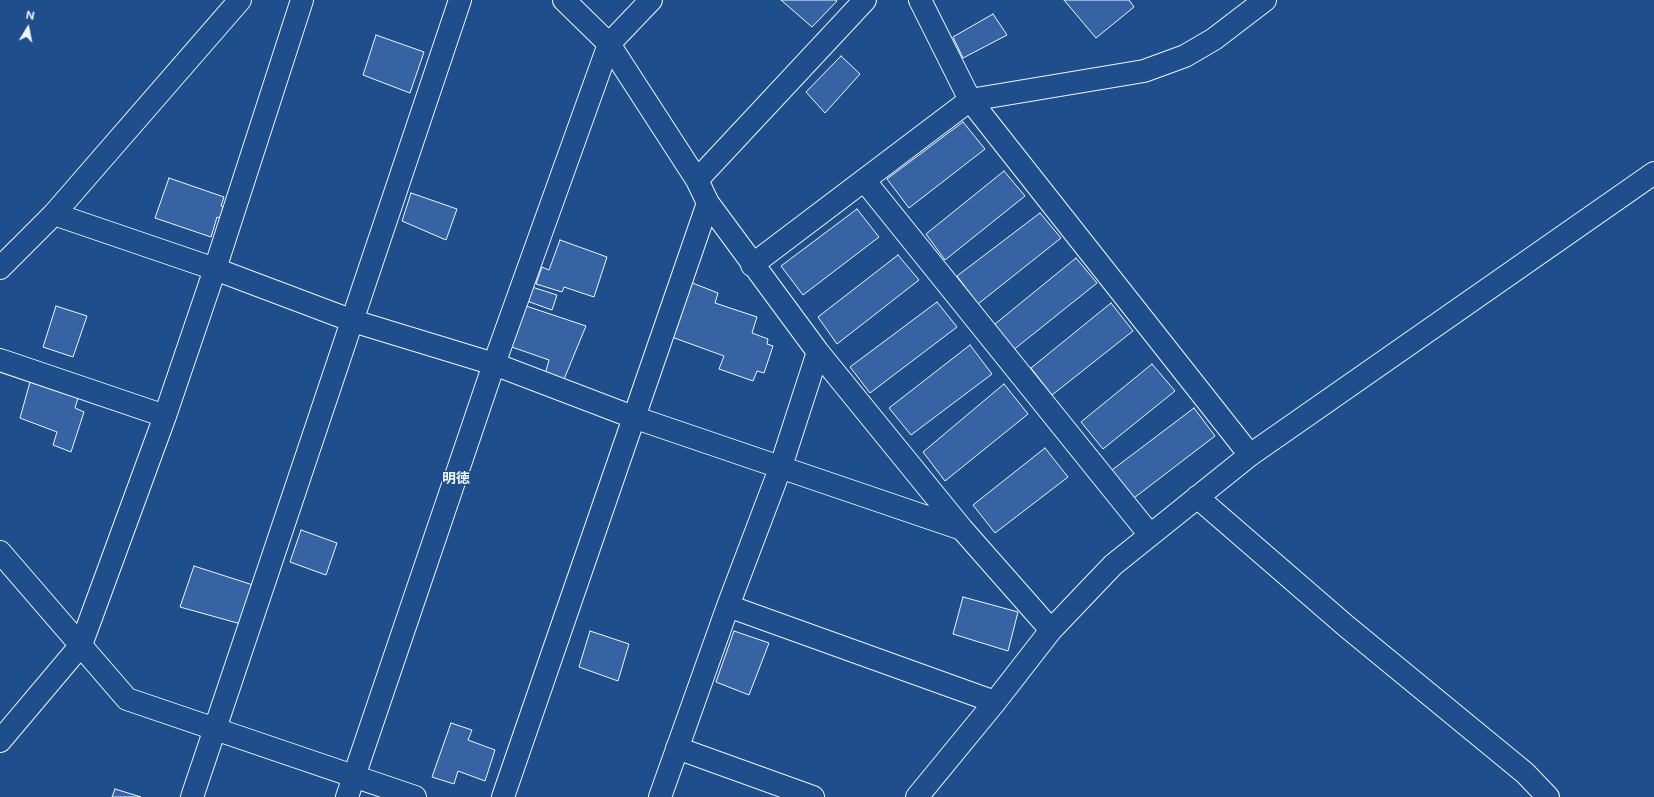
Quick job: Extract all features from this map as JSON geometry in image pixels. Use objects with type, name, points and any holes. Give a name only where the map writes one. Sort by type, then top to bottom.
[{"type":"street","points":[[0,268],[54,214],[240,0]]},
{"type":"street","points":[[0,740],[81,645],[164,416],[215,269],[302,0]]},
{"type":"street","points":[[192,797],[460,0]]},
{"type":"street","points":[[564,0],[609,44],[697,180],[708,203],[752,265],[818,352],[962,529],[1051,630]]},
{"type":"street","points":[[347,797],[494,364],[609,44],[651,0]]},
{"type":"street","points":[[697,180],[865,0]]},
{"type":"street","points":[[920,0],[970,100],[1250,455]]},
{"type":"street","points":[[752,265],[970,100],[1144,71],[1185,56],[1214,39],[1265,0]]},
{"type":"street","points":[[917,797],[995,702],[1051,630],[1113,565],[1250,455],[1654,173]]},
{"type":"street","points":[[864,180],[1150,535]]},
{"type":"street","points":[[503,797],[708,203]]},
{"type":"street","points":[[54,214],[215,269],[352,321],[494,364],[633,417],[781,466],[962,529]]},
{"type":"street","points":[[660,797],[728,606],[781,466],[818,352]]},
{"type":"street","points":[[0,360],[164,416]]},
{"type":"street","points":[[1197,497],[1346,626],[1525,773],[1548,797]]},
{"type":"street","points":[[0,552],[127,699],[415,797]]},
{"type":"street","points":[[728,606],[995,702]]},
{"type":"street","points":[[677,748],[813,797]]},
{"type":"building","points":[[781,0],[836,0],[837,1],[812,27]]},
{"type":"building","points":[[1064,0],[1129,0],[1134,7],[1096,38]]},
{"type":"building","points":[[993,14],[1007,35],[963,58],[953,37]]},
{"type":"building","points":[[376,35],[424,52],[410,93],[363,75]]},
{"type":"building","points":[[841,56],[860,74],[825,113],[806,92]]},
{"type":"building","points":[[963,122],[985,149],[909,208],[887,179]]},
{"type":"building","points":[[1004,171],[1025,196],[945,260],[926,234]]},
{"type":"building","points":[[169,178],[224,197],[221,206],[229,209],[225,220],[217,217],[211,237],[155,218]]},
{"type":"building","points":[[411,193],[457,209],[446,240],[402,221]]},
{"type":"building","points":[[857,209],[879,237],[803,295],[781,266]]},
{"type":"building","points":[[1040,213],[1061,238],[978,304],[957,276]]},
{"type":"building","points":[[560,240],[607,257],[594,297],[564,287],[562,292],[536,284],[542,267],[549,270]]},
{"type":"building","points":[[898,255],[919,280],[837,344],[818,317]]},
{"type":"building","points":[[1076,258],[1097,283],[1012,351],[995,324]]},
{"type":"building","points":[[690,282],[718,293],[715,303],[757,317],[752,333],[768,339],[767,344],[773,346],[764,373],[757,371],[753,381],[719,369],[724,356],[669,336]]},
{"type":"building","points":[[532,287],[557,295],[552,310],[527,301]]},
{"type":"building","points":[[937,302],[957,327],[870,393],[850,367]]},
{"type":"building","points":[[1111,303],[1133,331],[1052,395],[1031,368]]},
{"type":"building","points":[[523,305],[586,326],[562,384],[544,378],[549,360],[509,346]]},
{"type":"building","points":[[56,306],[87,316],[73,357],[43,347]]},
{"type":"building","points":[[970,345],[992,374],[911,435],[889,408]]},
{"type":"building","points":[[1152,364],[1175,391],[1103,449],[1081,422]]},
{"type":"building","points":[[30,382],[78,398],[75,408],[84,412],[71,452],[53,445],[57,432],[20,418]]},
{"type":"building","points":[[1004,384],[1028,414],[945,481],[923,452]]},
{"type":"building","points":[[1194,408],[1215,436],[1130,501],[1108,473]]},
{"type":"building","points":[[1045,448],[1068,477],[995,533],[973,505]]},
{"type":"building","points":[[301,530],[337,543],[326,575],[290,562]]},
{"type":"building","points":[[194,566],[253,585],[241,624],[180,607]]},
{"type":"building","points":[[963,597],[1018,612],[1008,651],[953,634]]},
{"type":"building","points":[[590,631],[629,644],[618,681],[579,667]]},
{"type":"building","points":[[734,631],[769,643],[749,695],[716,682]]},
{"type":"building","points":[[451,723],[472,730],[468,740],[495,750],[485,781],[458,771],[454,784],[432,777]]},
{"type":"building","points":[[115,789],[141,797],[112,797]]},
{"type":"district","name":"明徳","points":[[456,479]]}]
